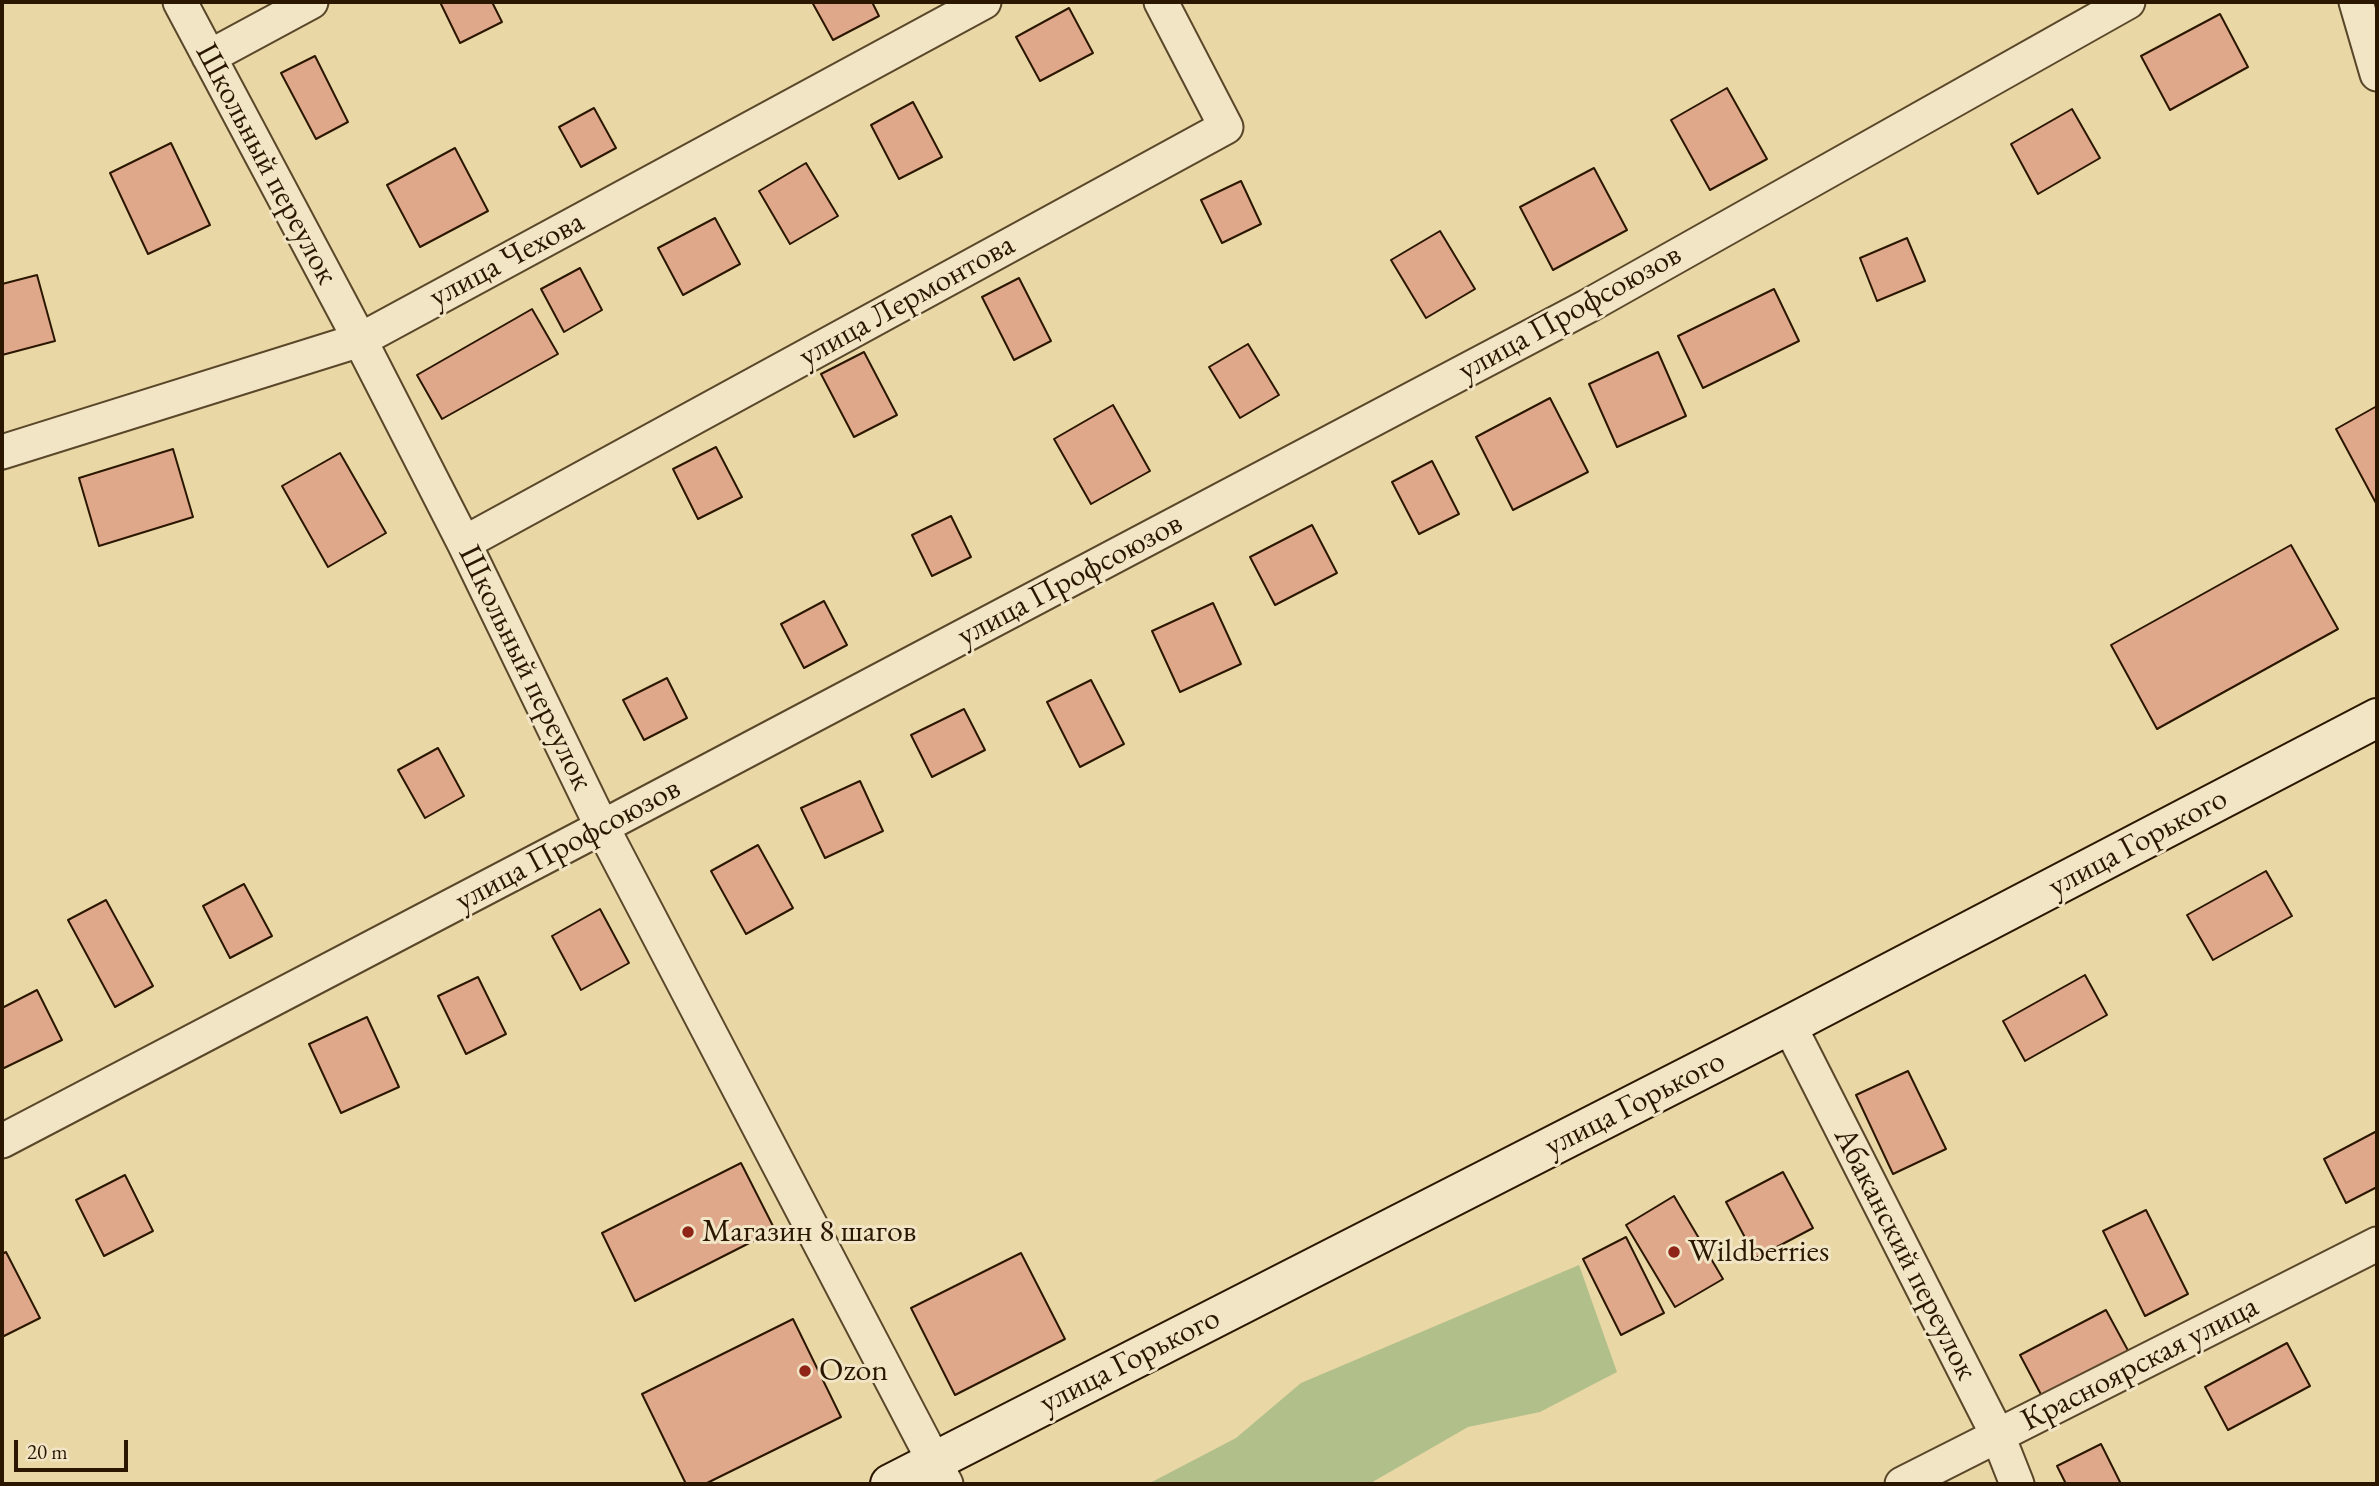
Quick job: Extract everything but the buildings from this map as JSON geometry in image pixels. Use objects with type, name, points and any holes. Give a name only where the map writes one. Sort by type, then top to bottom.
[{"type":"street","name":"Школьный переулок","points":[[180,2],[360,340],[464,543],[603,827],[940,1473]]},
{"type":"street","points":[[209,57],[311,2]]},
{"type":"street","name":"улица Чехова","points":[[2,452],[360,340],[984,2]]},
{"type":"street","name":"улица Лермонтова","points":[[464,543],[1226,127],[1161,2]]},
{"type":"street","name":"улица Профсоюзов","points":[[2,1141],[603,827],[1588,306],[2128,2]]},
{"type":"street","points":[[2356,2],[2377,74]]},
{"type":"street","name":"улица Горького","points":[[890,1484],[940,1473],[2377,718]]},
{"type":"street","name":"Абаканский переулок","points":[[1789,1026],[1998,1436],[2017,1484]]},
{"type":"street","name":"Красноярская улица","points":[[1902,1484],[2377,1244]]},
{"type":"green space","points":[[1579,1265],[1617,1372],[1540,1412],[1468,1427],[1369,1484],[1148,1484],[1236,1438],[1301,1383]]},
{"type":"place","name":"Магазин 8 шагов","points":[[688,1232]]},
{"type":"place","name":"Wildberries","points":[[1674,1252]]},
{"type":"place","name":"Ozon","points":[[805,1371]]}]
